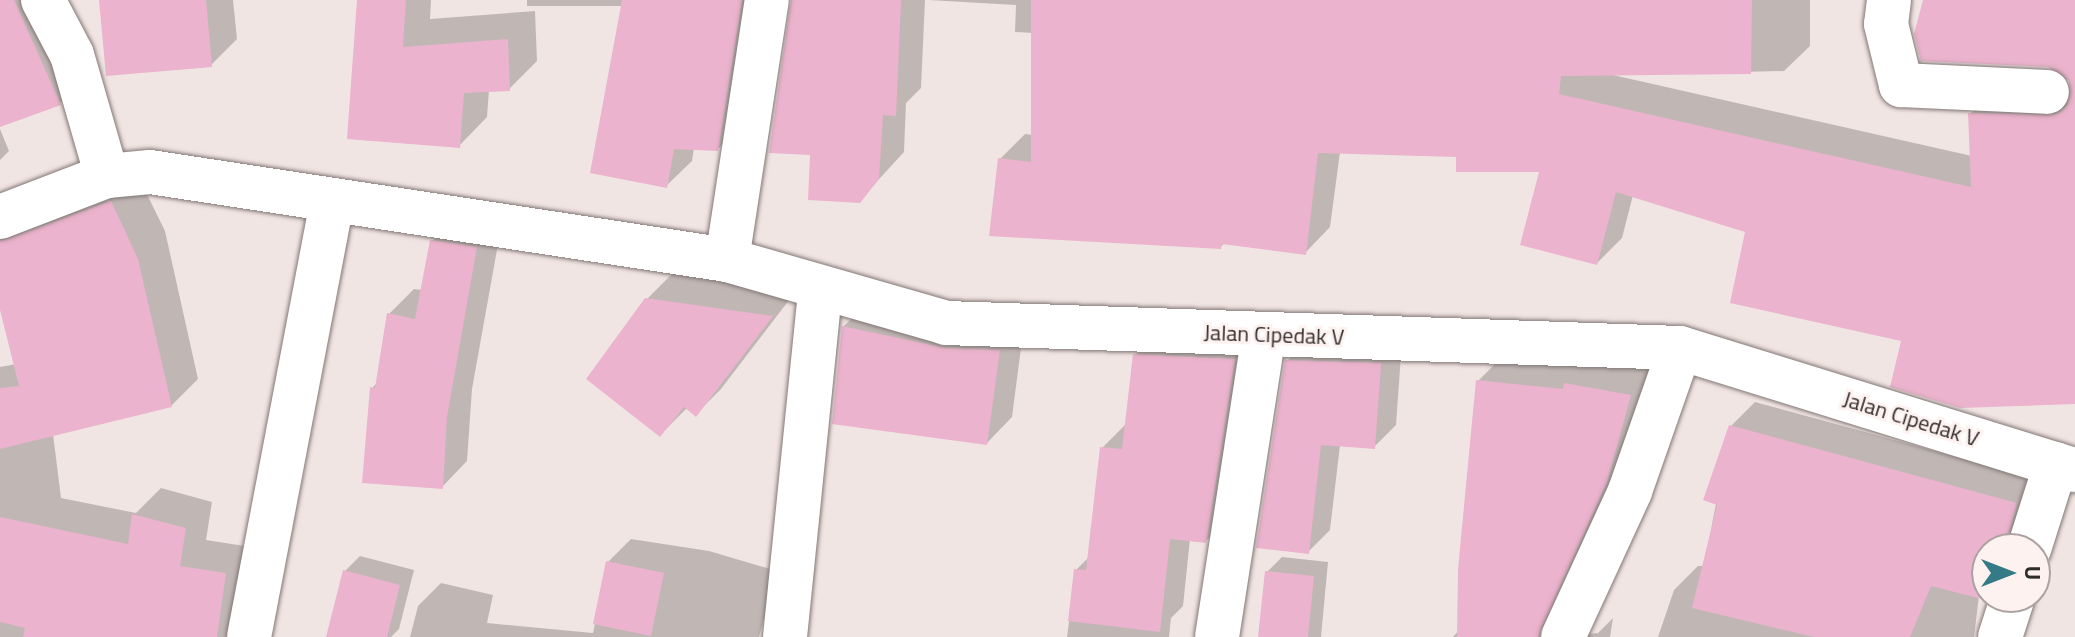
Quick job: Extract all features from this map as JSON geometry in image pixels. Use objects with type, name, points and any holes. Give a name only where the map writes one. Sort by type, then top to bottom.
[{"type":"street","points":[[0,217],[107,176],[72,55],[43,0]]},
{"type":"street","points":[[727,260],[767,0]]},
{"type":"street","points":[[1889,0],[1886,24],[1901,85],[2047,92]]},
{"type":"street","name":"Jalan Cipedak V","points":[[107,176],[187,176],[332,203],[727,260],[820,290],[946,323],[1680,348],[2066,467]]},
{"type":"street","points":[[249,637],[332,203]]},
{"type":"street","points":[[785,637],[820,290]]},
{"type":"street","points":[[1217,637],[1264,335]]},
{"type":"street","points":[[1563,637],[1625,505],[1680,348]]},
{"type":"street","points":[[2036,533],[2066,467]]},
{"type":"street","points":[[2000,637],[2008,613]]},
{"type":"building","points":[[0,0],[14,0],[61,105],[0,127]]},
{"type":"building","points":[[99,0],[206,0],[212,67],[106,76]]},
{"type":"building","points":[[357,0],[406,0],[403,47],[508,39],[510,91],[464,93],[460,148],[347,139]]},
{"type":"building","points":[[622,0],[742,0],[718,151],[674,149],[667,188],[590,173]]},
{"type":"building","points":[[791,0],[901,0],[896,116],[883,115],[879,179],[860,203],[808,200],[810,155],[769,153]]},
{"type":"building","points":[[1031,0],[1752,0],[1751,74],[1561,76],[1559,94],[1971,187],[1968,113],[2058,114],[2068,105],[2069,81],[2048,67],[1921,61],[1914,34],[1923,0],[2075,0],[2075,404],[1960,408],[1890,387],[1901,341],[1730,303],[1745,232],[1616,192],[1597,265],[1520,245],[1539,172],[1456,172],[1456,157],[1318,153],[1306,255],[1222,244],[1221,249],[989,236],[998,158],[1031,162]]},
{"type":"building","points":[[111,201],[138,259],[172,407],[0,449],[0,388],[19,386],[0,310],[0,241]]},
{"type":"building","points":[[430,240],[477,247],[447,417],[443,489],[362,483],[370,387],[375,388],[387,313],[415,319]]},
{"type":"building","points":[[645,298],[773,316],[696,417],[684,407],[660,437],[586,379]]},
{"type":"building","points":[[842,326],[945,348],[1000,350],[987,445],[832,424]]},
{"type":"building","points":[[1133,354],[1235,359],[1206,543],[1170,539],[1160,632],[1068,621],[1074,569],[1086,570],[1100,447],[1122,449]]},
{"type":"building","points":[[1285,360],[1381,363],[1375,449],[1321,445],[1309,554],[1256,548]]},
{"type":"building","points":[[1476,380],[1563,389],[1564,383],[1631,395],[1607,482],[1538,637],[1457,637],[1458,569]]},
{"type":"building","points":[[1729,425],[2017,503],[2009,533],[1971,533],[1971,596],[1931,586],[1910,637],[1814,637],[1692,608],[1717,505],[1703,500]]},
{"type":"building","points":[[132,514],[186,528],[180,566],[226,573],[217,637],[23,637],[25,628],[0,622],[0,517],[128,544]]},
{"type":"building","points":[[606,561],[664,573],[651,636],[593,624]]},
{"type":"building","points":[[343,570],[400,585],[387,637],[326,637]]},
{"type":"building","points":[[1265,571],[1314,576],[1308,637],[1258,637]]}]
